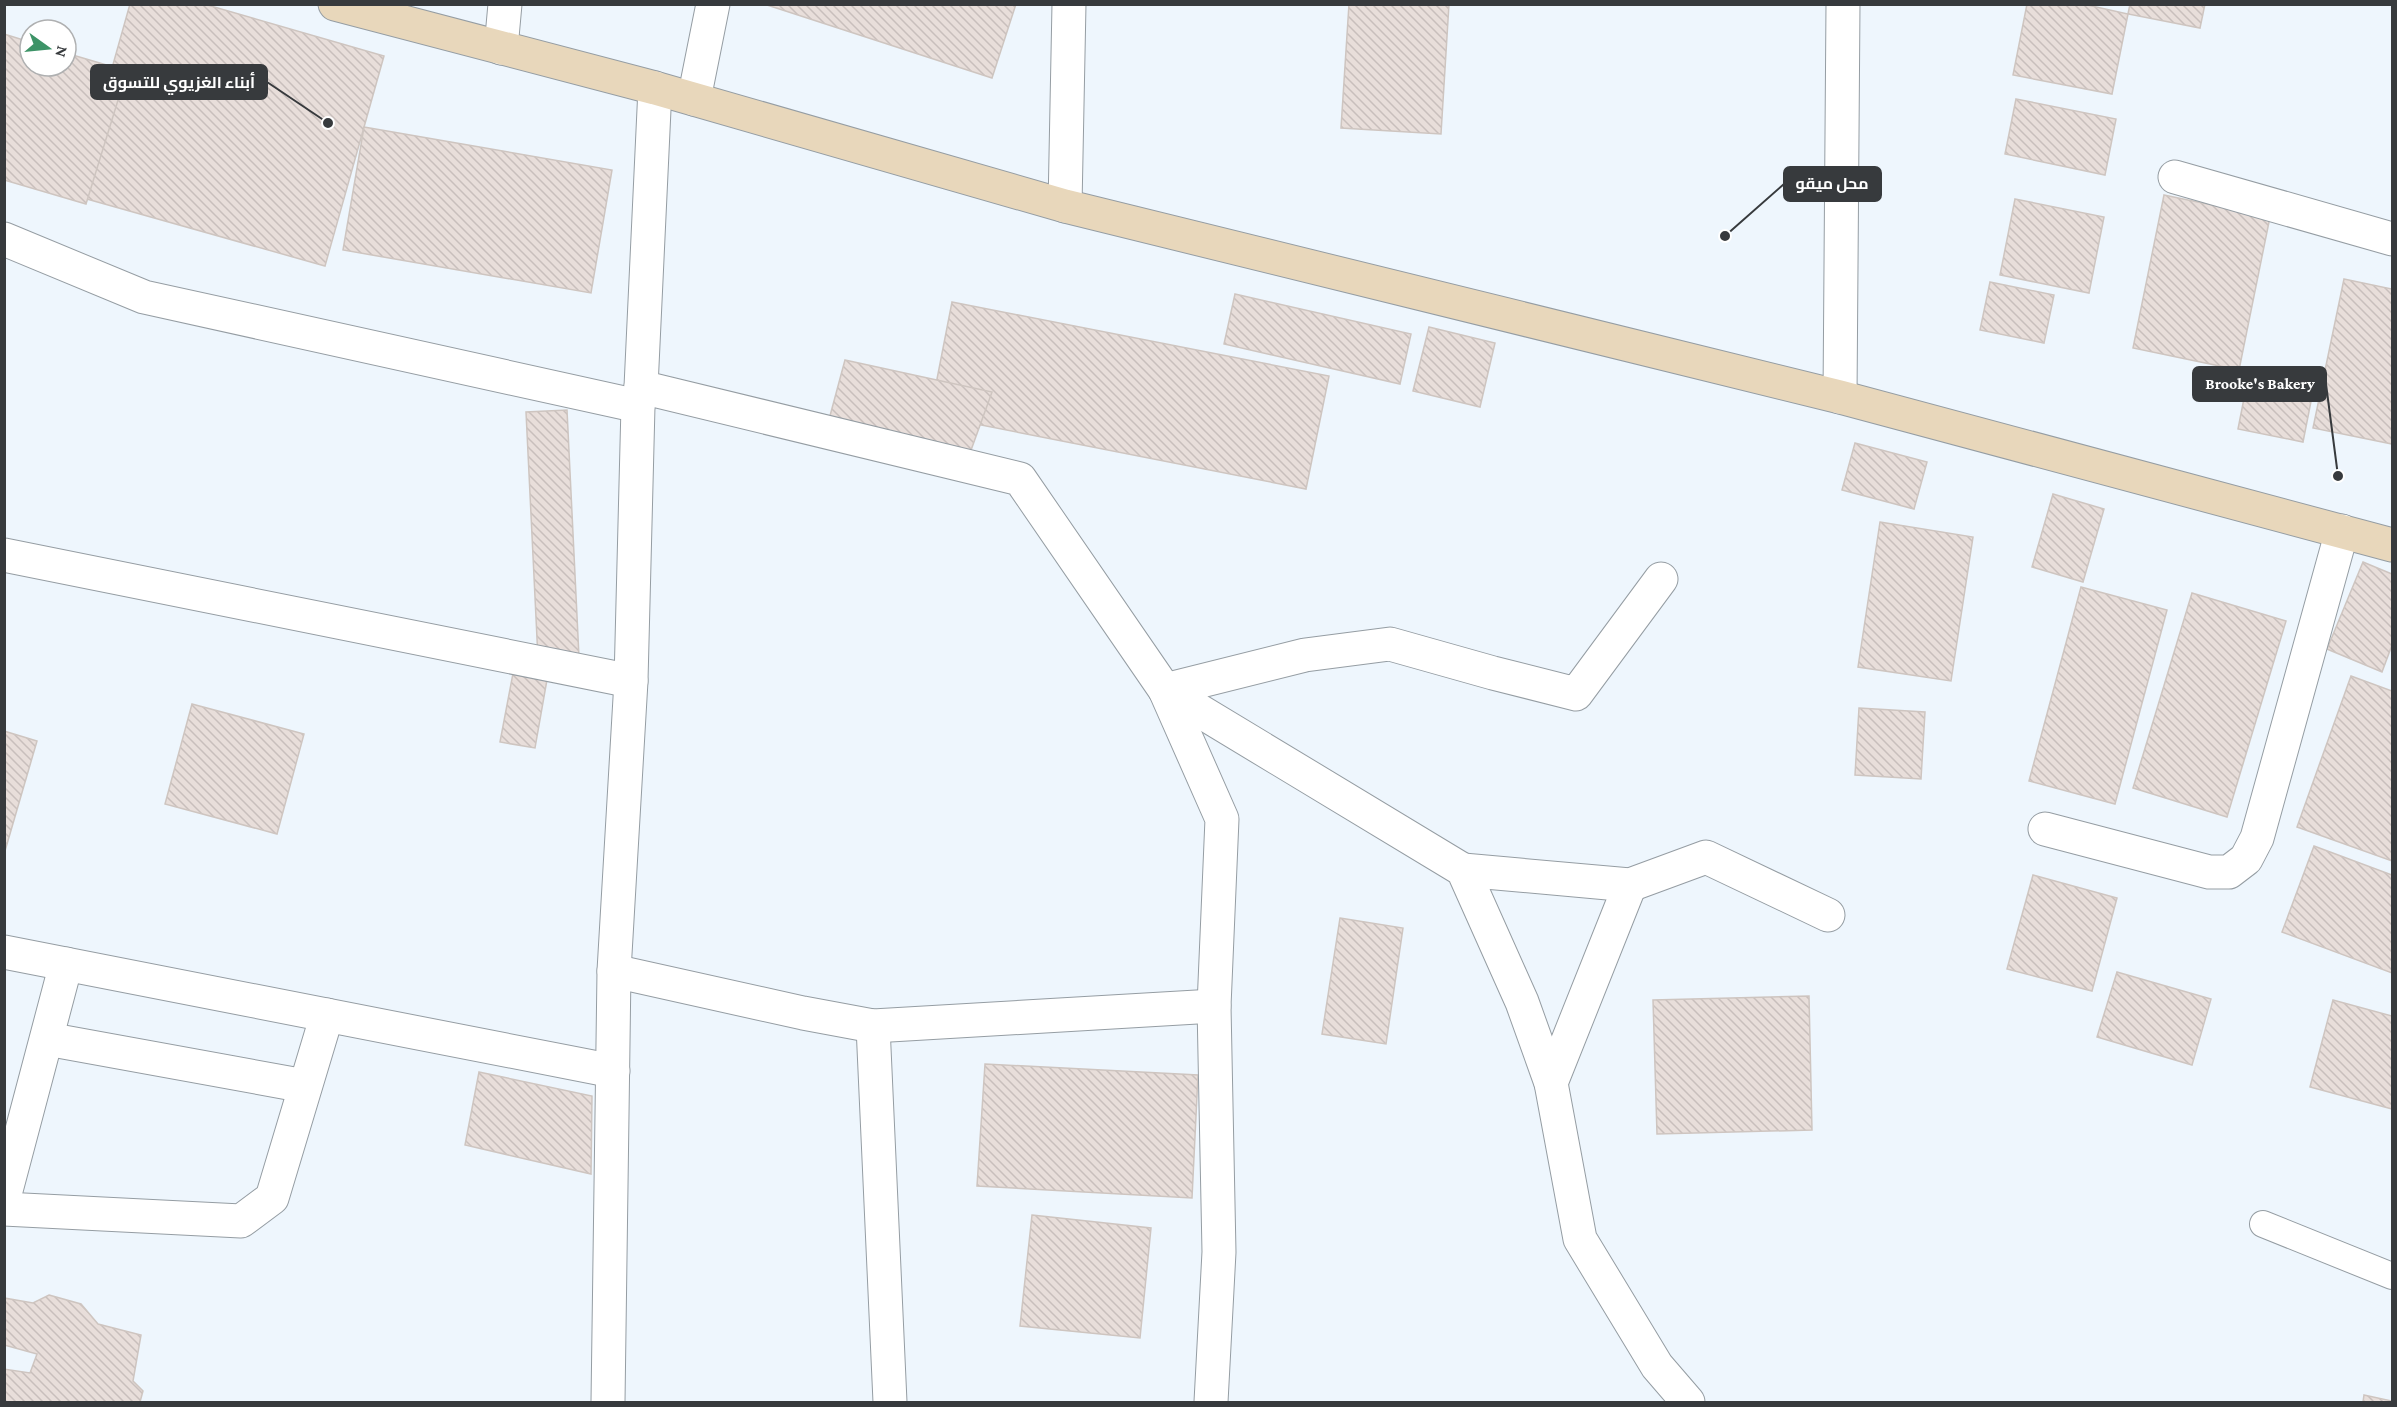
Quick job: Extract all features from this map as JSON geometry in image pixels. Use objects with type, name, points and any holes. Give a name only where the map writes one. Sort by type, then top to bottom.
[{"type":"main road","points":[[335,4],[655,88],[1065,206],[1840,397],[2392,546]]},
{"type":"street","points":[[501,48],[505,4]]},
{"type":"street","points":[[694,99],[713,4]]},
{"type":"street","points":[[1065,206],[1069,4]]},
{"type":"street","points":[[1840,397],[1843,4]]},
{"type":"street","points":[[608,1402],[614,971],[631,681],[639,396],[655,88]]},
{"type":"street","points":[[2175,177],[2392,239]]},
{"type":"street","points":[[4,239],[144,297],[639,396],[1020,479],[1165,690],[1222,819],[1214,1006],[1219,1252],[1211,1402]]},
{"type":"street","points":[[2045,829],[2209,872],[2229,872],[2246,859],[2257,838],[2342,531]]},
{"type":"street","points":[[4,555],[631,681]]},
{"type":"street","points":[[1165,690],[1305,655],[1390,644],[1493,674],[1576,694],[1661,579]]},
{"type":"street","points":[[1165,690],[1463,870],[1630,885],[1706,857],[1828,915]]},
{"type":"street","points":[[1463,870],[1521,1002],[1551,1083],[1580,1239],[1657,1366],[1689,1402]]},
{"type":"street","points":[[1551,1083],[1630,885]]},
{"type":"street","points":[[4,952],[613,1071]]},
{"type":"street","points":[[4,1198],[66,964]]},
{"type":"street","points":[[614,971],[803,1013],[873,1026],[1214,1006]]},
{"type":"street","points":[[4,1209],[241,1221],[272,1198],[327,1015]]},
{"type":"street","points":[[873,1026],[890,1402]]},
{"type":"street","points":[[47,1039],[305,1086]]},
{"type":"lane","points":[[2263,1224],[2392,1276]]},
{"type":"building","points":[[130,4],[204,4],[384,56],[325,266],[76,196]]},
{"type":"building","points":[[764,4],[1016,4],[992,78]]},
{"type":"building","points":[[1349,4],[1449,4],[1441,134],[1341,128]]},
{"type":"building","points":[[2027,4],[2083,4],[2128,14],[2112,94],[2013,75]]},
{"type":"building","points":[[2130,4],[2205,4],[2200,28],[2128,14]]},
{"type":"building","points":[[4,34],[18,38],[18,78],[78,78],[78,57],[127,71],[86,204],[4,180]]},
{"type":"building","points":[[2016,99],[2116,119],[2105,175],[2005,154]]},
{"type":"building","points":[[364,127],[612,170],[591,293],[343,250]]},
{"type":"building","points":[[2164,195],[2270,217],[2239,370],[2133,348]]},
{"type":"building","points":[[2015,199],[2104,217],[2089,293],[2000,275]]},
{"type":"building","points":[[2344,279],[2392,289],[2392,444],[2313,428]]},
{"type":"building","points":[[1990,282],[2054,295],[2044,343],[1980,330]]},
{"type":"building","points":[[1235,294],[1411,334],[1400,384],[1224,344]]},
{"type":"building","points":[[952,302],[1329,376],[1306,489],[930,415]]},
{"type":"building","points":[[1429,327],[1495,343],[1480,407],[1413,391]]},
{"type":"building","points":[[845,360],[992,392],[966,464],[827,427]]},
{"type":"building","points":[[2250,368],[2315,381],[2303,442],[2238,429]]},
{"type":"building","points":[[567,410],[579,657],[538,659],[526,412]]},
{"type":"building","points":[[1855,443],[1927,462],[1914,509],[1842,490]]},
{"type":"building","points":[[2053,494],[2104,509],[2083,582],[2032,567]]},
{"type":"building","points":[[1880,522],[1973,537],[1951,681],[1858,667]]},
{"type":"building","points":[[2363,562],[2392,574],[2392,645],[2382,672],[2327,649]]},
{"type":"building","points":[[2081,587],[2167,610],[2115,804],[2029,781]]},
{"type":"building","points":[[2192,593],[2286,621],[2227,817],[2133,788]]},
{"type":"building","points":[[514,668],[548,674],[535,748],[500,742]]},
{"type":"building","points":[[2351,676],[2392,691],[2392,861],[2297,827]]},
{"type":"building","points":[[192,704],[304,734],[277,834],[165,804]]},
{"type":"building","points":[[1859,708],[1925,712],[1921,779],[1855,775]]},
{"type":"building","points":[[4,731],[37,741],[5,851],[4,851]]},
{"type":"building","points":[[2314,846],[2392,875],[2392,973],[2282,932]]},
{"type":"building","points":[[2033,875],[2117,898],[2092,991],[2007,969]]},
{"type":"building","points":[[1340,918],[1403,928],[1386,1044],[1322,1034]]},
{"type":"building","points":[[2117,972],[2211,999],[2192,1065],[2097,1037]]},
{"type":"building","points":[[1809,996],[1812,1130],[1657,1134],[1653,1000]]},
{"type":"building","points":[[2333,1000],[2392,1016],[2392,1109],[2310,1087]]},
{"type":"building","points":[[985,1064],[1198,1075],[1192,1198],[977,1186]]},
{"type":"building","points":[[479,1072],[592,1096],[591,1174],[465,1145]]},
{"type":"building","points":[[1032,1215],[1151,1228],[1140,1338],[1020,1326]]},
{"type":"building","points":[[49,1295],[81,1304],[98,1324],[141,1335],[133,1381],[143,1391],[140,1402],[4,1402],[4,1369],[30,1373],[37,1354],[4,1345],[4,1298],[33,1303]]},
{"type":"building","points":[[2364,1395],[2392,1401],[2392,1402],[2363,1402]]},
{"type":"place","name":"أبناء الغزيوي للتسوق","points":[[328,123]]},
{"type":"place","name":"محل ميقو","points":[[1725,236]]},
{"type":"place","name":"Brooke's Bakery","points":[[2338,476]]}]
